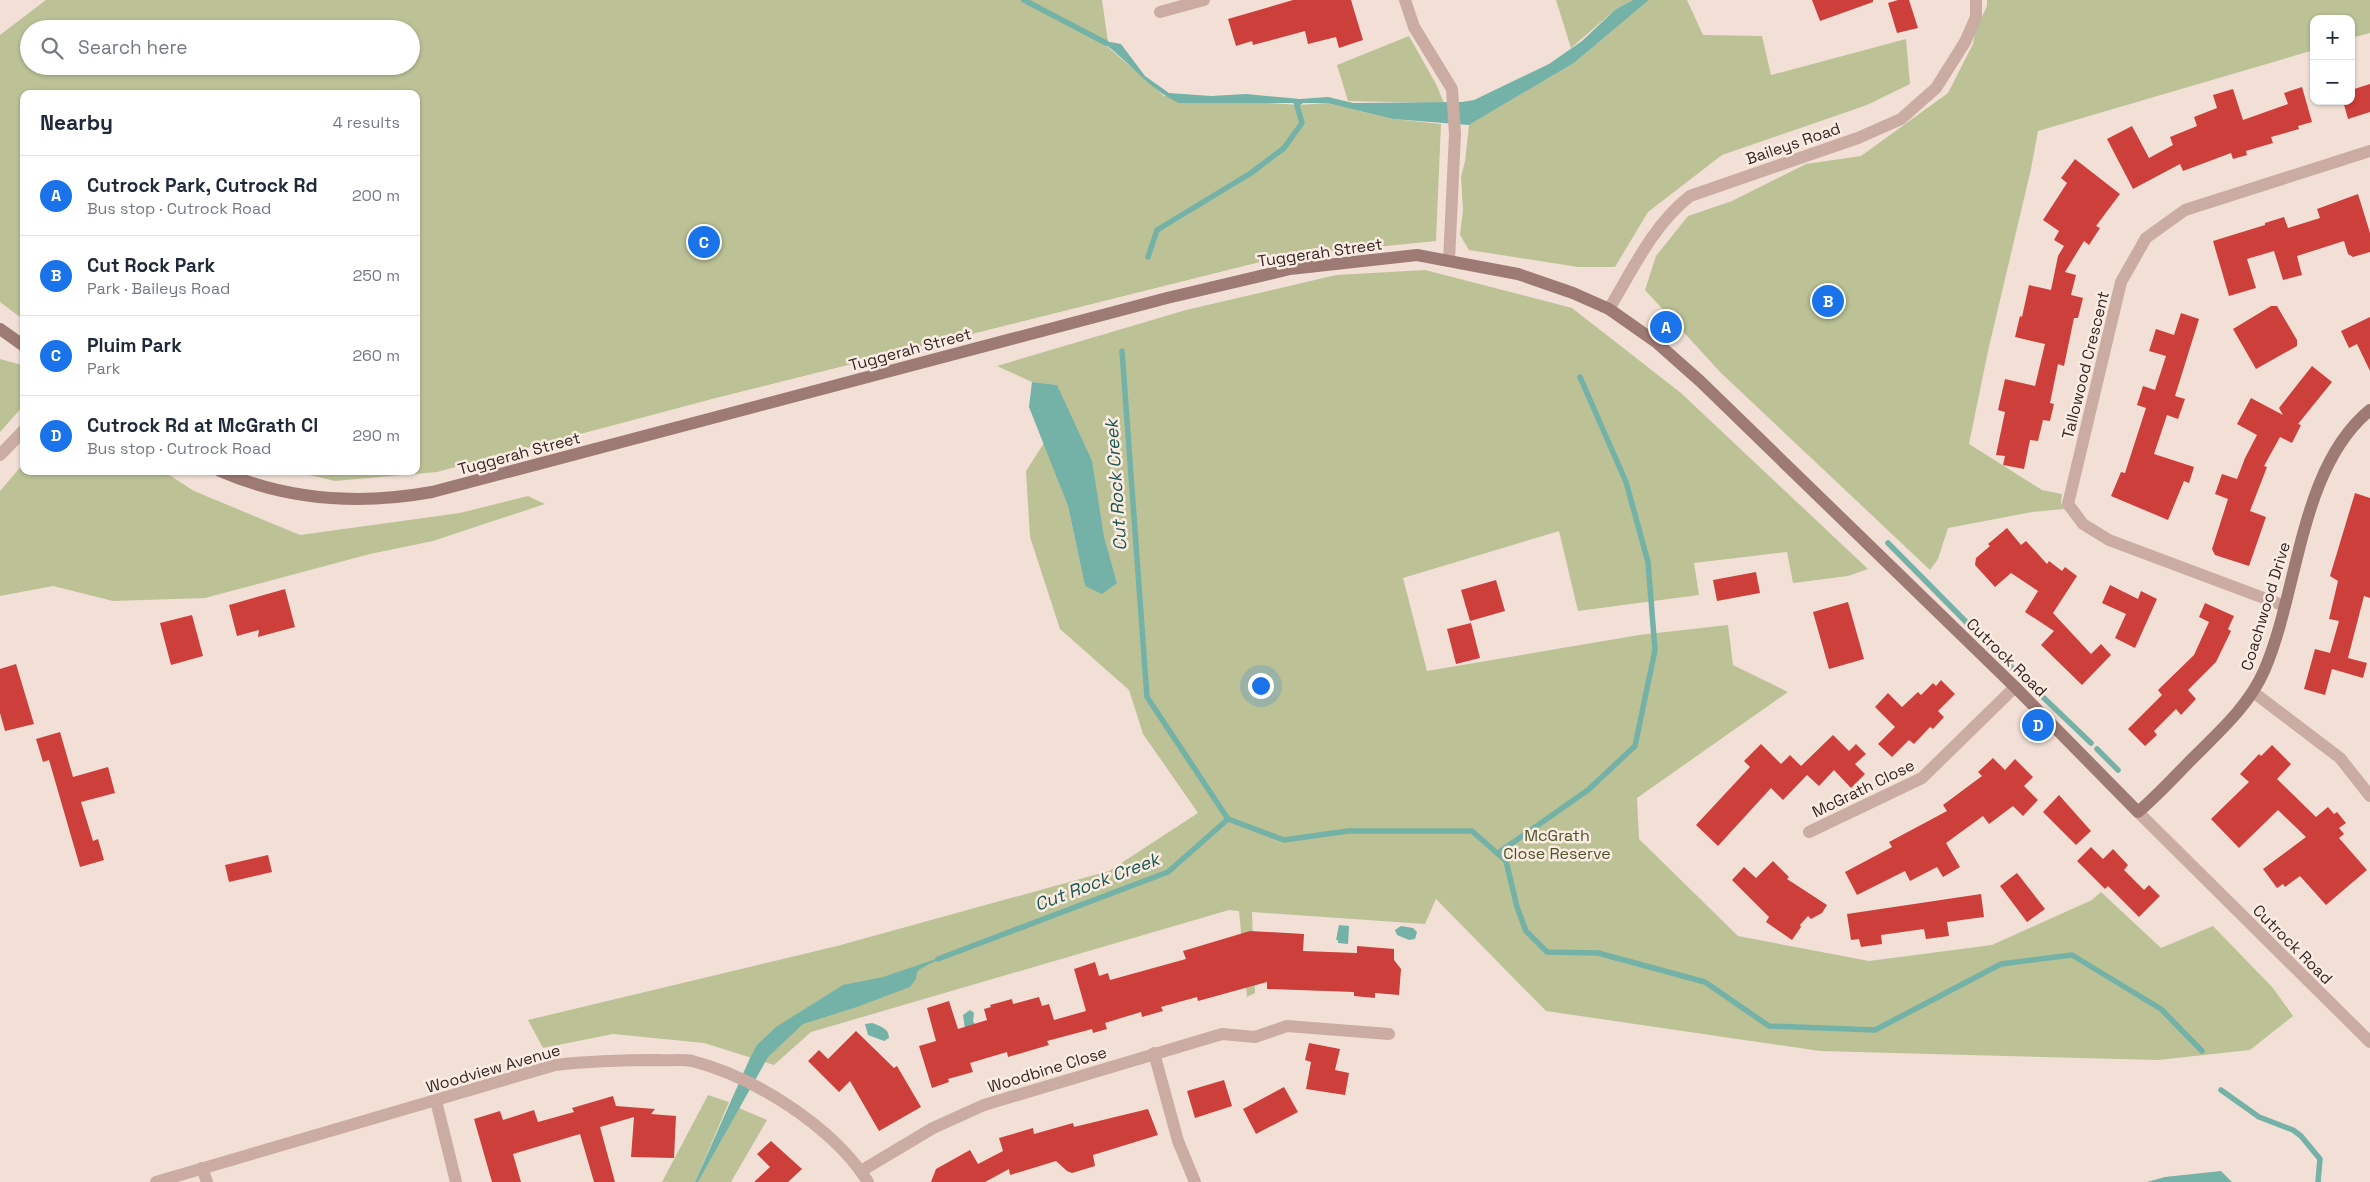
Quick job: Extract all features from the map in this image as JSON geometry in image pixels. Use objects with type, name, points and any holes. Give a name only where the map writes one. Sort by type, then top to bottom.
[{"type":"street","points":[[1160,12],[1204,0]]},
{"type":"street","points":[[1405,0],[1414,27],[1452,89],[1455,134],[1449,261]]},
{"type":"street","name":"Baileys Road","points":[[1608,309],[1658,226],[1672,210],[1690,196],[1858,138],[1901,119],[1936,88],[1965,42],[1976,16],[1976,0]]},
{"type":"street","name":"Tallowood Crescent","points":[[2285,606],[2109,540],[2083,524],[2068,504],[2122,282],[2146,238],[2184,210],[2370,151]]},
{"type":"street","name":"Tuggerah Street","points":[[231,475],[317,498],[398,498],[432,492],[1167,298],[1280,272],[1417,255],[1518,274],[1546,282],[1608,309]]},
{"type":"street","name":"Cutrock Road","points":[[1608,309],[1656,342],[1700,381],[2015,687],[2370,1042]]},
{"type":"street","points":[[0,329],[20,343]]},
{"type":"street","name":"Coachwood Drive","points":[[2138,812],[2222,730],[2253,692],[2273,647],[2320,482],[2338,447],[2370,410]]},
{"type":"street","points":[[0,454],[20,434]]},
{"type":"street","name":"McGrath Close","points":[[1809,832],[1922,778],[2015,687]]},
{"type":"street","points":[[2253,692],[2340,758],[2370,796]]},
{"type":"street","name":"Woodbine Close","points":[[864,1177],[934,1128],[984,1105],[1222,1034],[1255,1037],[1287,1026],[1389,1034]]},
{"type":"street","points":[[1154,1053],[1178,1141],[1195,1182]]},
{"type":"street","name":"Woodview Avenue","points":[[156,1182],[556,1066],[596,1060],[691,1061],[729,1075],[782,1100],[823,1131],[864,1177]]},
{"type":"street","points":[[436,1101],[456,1182]]},
{"type":"street","points":[[202,1168],[206,1182]]},
{"type":"green space","points":[[46,0],[1102,0],[1108,42],[1101,41],[1164,96],[1299,105],[1327,103],[1393,119],[1441,124],[1436,241],[1326,252],[1260,262],[712,399],[437,472],[420,474],[420,90],[20,90],[20,317],[0,302],[0,35]]},
{"type":"green space","points":[[1556,0],[1633,0],[1616,9],[1571,48]]},
{"type":"green space","points":[[1649,0],[1687,0],[1703,35],[1762,36],[1771,75],[1906,39],[1910,84],[1867,105],[1722,155],[1648,212],[1615,267],[1578,267],[1469,250],[1460,235],[1463,210],[1461,177],[1465,161],[1469,125],[1574,63]]},
{"type":"green space","points":[[1987,0],[2370,0],[2370,33],[2355,37],[2355,15],[2310,15],[2310,51],[2038,131],[1969,444],[2042,490],[2062,494],[2061,503],[2064,509],[2032,512],[1948,528],[1938,559],[1930,570],[1721,373],[1645,290],[1656,256],[1688,216],[1732,201],[1806,164],[1861,156],[1948,93],[1973,44],[1975,32],[1987,6]]},
{"type":"green space","points":[[1409,36],[1436,84],[1444,103],[1348,101],[1337,65]]},
{"type":"green space","name":"McGrath Close Reserve","points":[[1425,270],[1572,308],[1681,393],[1868,569],[1848,576],[1793,583],[1787,552],[1694,563],[1699,595],[1578,611],[1559,531],[1403,578],[1427,671],[1639,635],[1728,625],[1733,665],[1788,692],[1637,798],[1639,839],[1738,936],[1869,961],[1992,945],[2092,900],[2101,892],[2161,948],[2213,926],[2273,988],[2293,1016],[2250,1050],[2158,1060],[1820,1051],[1546,1011],[1436,899],[1425,924],[1252,912],[1255,993],[1247,997],[1239,911],[1229,910],[811,1032],[774,1065],[704,1043],[613,1034],[543,1048],[528,1020],[837,946],[1109,871],[1198,813],[1143,734],[1129,690],[1060,629],[1030,537],[1026,471],[1044,443],[1068,506],[1085,586],[1117,583],[1057,385],[1032,382],[997,366],[1186,310],[1336,275]]},
{"type":"green space","points":[[0,359],[20,364],[20,410],[0,432]]},
{"type":"green space","points":[[20,468],[20,475],[169,475],[194,491],[300,535],[460,513],[528,496],[545,504],[433,541],[370,554],[205,598],[113,601],[53,586],[0,596],[0,491]]},
{"type":"green space","points":[[310,475],[403,475],[335,481]]},
{"type":"green space","points":[[708,1095],[729,1102],[695,1182],[662,1182]]},
{"type":"green space","points":[[739,1108],[767,1120],[731,1182],[698,1182]]},
{"type":"water","points":[[1633,0],[1649,0],[1574,63],[1469,125],[1393,119],[1327,103],[1179,103],[1157,90],[1099,40],[1121,44],[1145,76],[1169,93],[1211,96],[1246,94],[1300,99],[1328,97],[1353,103],[1462,102],[1474,100],[1549,64],[1582,41],[1616,9]]},
{"type":"water","points":[[1032,382],[1057,385],[1092,461],[1104,537],[1117,583],[1102,594],[1085,586],[1068,506],[1029,407]]},
{"type":"water","points":[[1339,925],[1349,926],[1348,944],[1338,943],[1338,940],[1336,940]]},
{"type":"water","points":[[1401,926],[1413,928],[1417,932],[1415,939],[1409,940],[1397,935],[1395,930]]},
{"type":"water","points":[[945,956],[920,969],[910,987],[854,1008],[803,1024],[768,1057],[698,1182],[695,1182],[750,1058],[757,1045],[776,1027],[843,985],[883,977]]},
{"type":"water","points":[[970,1010],[974,1013],[973,1021],[976,1026],[965,1029],[963,1015]]},
{"type":"water","points":[[872,1023],[886,1030],[889,1038],[884,1041],[868,1035],[865,1024]]},
{"type":"water","points":[[2221,1171],[2232,1182],[2147,1182],[2165,1177]]},
{"type":"building","points":[[1293,0],[1351,0],[1363,40],[1339,48],[1336,37],[1308,44],[1305,31],[1253,45],[1252,41],[1236,46],[1228,19]]},
{"type":"building","points":[[1812,0],[1873,0],[1873,2],[1820,21]]},
{"type":"building","points":[[1898,0],[1909,0],[1918,28],[1897,33],[1888,3]]},
{"type":"building","points":[[2370,84],[2370,112],[2348,119],[2344,105],[2355,105],[2355,89]]},
{"type":"building","points":[[2302,87],[2312,122],[2298,126],[2299,129],[2271,137],[2273,143],[2246,151],[2247,155],[2233,159],[2231,153],[2183,171],[2180,164],[2133,189],[2107,139],[2132,126],[2149,158],[2173,145],[2170,137],[2197,126],[2194,117],[2217,108],[2213,95],[2233,89],[2243,120],[2288,104],[2284,93]]},
{"type":"building","points":[[2075,159],[2120,194],[2096,226],[2100,228],[2089,245],[2084,241],[2065,272],[2076,275],[2071,295],[2083,298],[2078,318],[2074,318],[2064,366],[2058,364],[2050,403],[2054,404],[2050,421],[2043,420],[2038,441],[2030,440],[2024,469],[2003,465],[2005,456],[1996,455],[2005,412],[1998,410],[2005,379],[2035,386],[2045,344],[2015,337],[2020,316],[2022,317],[2029,285],[2051,290],[2058,256],[2064,246],[2054,240],[2059,231],[2043,220],[2067,183],[2061,178]]},
{"type":"building","points":[[2358,194],[2370,233],[2370,252],[2353,257],[2348,254],[2344,241],[2297,256],[2302,275],[2283,280],[2274,251],[2247,259],[2256,288],[2229,296],[2213,241],[2284,217],[2288,228],[2320,218],[2317,209]]},
{"type":"building","points":[[2271,306],[2277,306],[2297,340],[2297,346],[2256,369],[2233,329]]},
{"type":"building","points":[[2181,313],[2199,319],[2175,396],[2185,399],[2178,419],[2167,415],[2154,454],[2194,467],[2189,483],[2184,481],[2168,520],[2111,496],[2121,472],[2125,473],[2146,408],[2137,405],[2143,386],[2155,390],[2166,356],[2149,351],[2156,329],[2174,335]]},
{"type":"building","points":[[2370,317],[2370,371],[2357,344],[2349,348],[2341,331]]},
{"type":"building","points":[[2312,366],[2332,382],[2298,424],[2301,425],[2292,443],[2280,437],[2264,466],[2267,467],[2250,511],[2266,517],[2249,566],[2215,555],[2212,549],[2228,499],[2215,494],[2222,474],[2237,479],[2257,435],[2237,424],[2251,398],[2283,415],[2279,408]]},
{"type":"building","points":[[2355,493],[2370,498],[2370,598],[2364,596],[2348,658],[2367,663],[2363,678],[2332,669],[2325,695],[2304,689],[2315,649],[2330,653],[2339,621],[2329,619],[2338,581],[2330,576]]},
{"type":"building","points":[[2007,528],[2021,545],[2026,541],[2047,564],[2049,561],[2062,571],[2065,567],[2077,576],[2053,613],[2091,654],[2101,644],[2111,655],[2082,685],[2041,645],[2054,631],[2025,612],[2038,591],[2011,573],[1995,587],[1975,565],[1976,558],[1990,546],[1988,544]]},
{"type":"building","points":[[1756,572],[1760,593],[1717,601],[1713,580]]},
{"type":"building","points":[[1496,580],[1505,611],[1470,621],[1461,590]]},
{"type":"building","points":[[2110,585],[2138,599],[2141,591],[2157,599],[2135,648],[2115,638],[2126,614],[2102,603]]},
{"type":"building","points":[[285,589],[295,627],[258,637],[259,630],[237,636],[229,605]]},
{"type":"building","points":[[1848,602],[1864,659],[1829,669],[1813,612]]},
{"type":"building","points":[[2205,603],[2234,616],[2228,629],[2231,631],[2216,662],[2188,690],[2196,699],[2181,715],[2176,709],[2154,731],[2157,735],[2145,746],[2128,729],[2162,695],[2158,690],[2194,655],[2209,622],[2199,617]]},
{"type":"building","points":[[192,615],[203,656],[171,665],[160,623]]},
{"type":"building","points":[[1471,623],[1480,658],[1456,664],[1447,629]]},
{"type":"building","points":[[16,664],[34,724],[5,731],[0,713],[0,669]]},
{"type":"building","points":[[1941,680],[1955,694],[1938,711],[1944,717],[1933,729],[1930,727],[1914,744],[1909,740],[1892,757],[1878,744],[1895,727],[1875,707],[1888,693],[1902,707],[1918,692],[1921,695],[1933,683],[1936,686]]},
{"type":"building","points":[[60,732],[73,777],[108,767],[115,793],[81,802],[93,841],[98,839],[104,860],[80,867],[49,760],[43,762],[36,739]]},
{"type":"building","points":[[1833,735],[1849,751],[1856,744],[1866,754],[1855,764],[1865,774],[1851,788],[1834,770],[1819,786],[1807,775],[1783,800],[1771,788],[1718,846],[1696,825],[1750,767],[1744,761],[1761,744],[1781,764],[1790,755],[1801,766]]},
{"type":"building","points":[[2272,745],[2291,764],[2277,779],[2316,817],[2328,807],[2334,814],[2337,812],[2346,823],[2339,828],[2344,834],[2339,838],[2367,870],[2326,905],[2300,876],[2285,887],[2283,884],[2277,888],[2263,869],[2306,837],[2278,810],[2239,848],[2211,819],[2249,782],[2240,774],[2259,754],[2261,756]]},
{"type":"building","points":[[1993,758],[2005,770],[2015,759],[2033,777],[2024,786],[2038,800],[2023,816],[2013,806],[1989,824],[1983,816],[1946,843],[1960,867],[1943,877],[1937,867],[1910,881],[1905,871],[1857,895],[1845,872],[1892,847],[1889,842],[1947,811],[1943,805],[1982,776],[1978,772]]},
{"type":"building","points":[[2059,795],[2091,831],[2076,845],[2043,812]]},
{"type":"building","points":[[2091,847],[2103,859],[2113,849],[2128,865],[2124,870],[2144,890],[2149,885],[2160,896],[2139,917],[2108,886],[2105,889],[2077,861]]},
{"type":"building","points":[[268,855],[272,872],[229,882],[225,865]]},
{"type":"building","points":[[1773,861],[1789,877],[1787,879],[1827,905],[1822,913],[1811,919],[1808,916],[1800,925],[1801,927],[1792,940],[1766,922],[1769,917],[1732,880],[1744,867],[1756,878]]},
{"type":"building","points":[[2017,873],[2045,909],[2027,922],[2000,886]]},
{"type":"building","points":[[1981,894],[1984,917],[1947,922],[1949,936],[1926,939],[1924,929],[1881,935],[1882,944],[1861,947],[1859,939],[1851,940],[1847,914]]},
{"type":"building","points":[[1250,931],[1304,934],[1303,951],[1357,953],[1357,946],[1394,949],[1394,960],[1401,969],[1399,995],[1375,993],[1375,998],[1354,996],[1354,992],[1267,989],[1267,982],[1198,1001],[1197,997],[1161,1007],[1163,1011],[1142,1017],[1141,1012],[1105,1023],[1107,1029],[1093,1033],[1092,1029],[1047,1041],[1049,1045],[1008,1057],[1007,1052],[970,1063],[973,1072],[948,1079],[949,1082],[932,1088],[919,1046],[936,1041],[927,1008],[949,1001],[958,1029],[987,1020],[984,1009],[991,1007],[990,1005],[1012,999],[1013,1004],[1039,997],[1042,1006],[1049,1004],[1054,1020],[1086,1011],[1074,969],[1095,962],[1099,976],[1108,973],[1110,980],[1186,959],[1183,951]]},
{"type":"building","points":[[856,1031],[894,1068],[897,1066],[921,1107],[879,1131],[850,1081],[839,1092],[808,1061],[819,1050],[828,1059]]},
{"type":"building","points":[[1309,1043],[1340,1049],[1335,1070],[1349,1073],[1345,1095],[1306,1089],[1311,1062],[1305,1060]]},
{"type":"building","points":[[1224,1080],[1232,1106],[1195,1118],[1187,1091]]},
{"type":"building","points":[[1284,1087],[1298,1112],[1256,1134],[1243,1109]]},
{"type":"building","points":[[613,1096],[616,1106],[655,1109],[651,1114],[676,1116],[674,1158],[631,1157],[634,1117],[600,1127],[615,1182],[594,1182],[580,1134],[513,1154],[521,1182],[492,1182],[474,1119],[500,1111],[503,1120],[534,1110],[538,1122],[574,1112],[572,1108]]},
{"type":"building","points":[[1148,1109],[1158,1135],[1093,1155],[1095,1166],[1072,1173],[1056,1161],[1010,1175],[1009,1169],[985,1182],[931,1182],[936,1169],[970,1150],[978,1164],[1003,1151],[999,1138],[1033,1128],[1034,1134],[1073,1123],[1074,1127]]},
{"type":"building","points":[[771,1141],[802,1169],[788,1182],[754,1182],[770,1167],[757,1154]]},
{"type":"waterway","points":[[1024,0],[1106,43]]},
{"type":"waterway","name":"Cut Rock Creek","points":[[1148,257],[1157,230],[1251,173],[1284,148],[1302,123],[1296,102],[1300,102]]},
{"type":"waterway","name":"Cut Rock Creek","points":[[938,959],[1168,872],[1228,819],[1147,697],[1122,351]]},
{"type":"waterway","points":[[1498,853],[1588,790],[1635,746],[1655,650],[1648,562],[1626,482],[1580,377]]},
{"type":"waterway","points":[[1888,543],[1978,634]]},
{"type":"waterway","points":[[1980,637],[2091,743]]},
{"type":"waterway","points":[[2097,749],[2118,770]]},
{"type":"waterway","points":[[1228,819],[1284,840],[1348,831],[1472,831],[1506,861],[1517,907],[1526,931],[1547,952],[1598,953],[1705,982],[1769,1026],[1875,1030],[2001,964],[2072,955],[2161,1009],[2202,1051]]},
{"type":"waterway","points":[[2221,1090],[2259,1117],[2293,1130],[2301,1136],[2320,1159],[2318,1182]]},
{"type":"place","name":"Pluim Park","points":[[704,242]]},
{"type":"place","name":"Cut Rock Park","points":[[1828,301]]},
{"type":"place","name":"Cutrock Park, Cutrock Rd","points":[[1666,327]]},
{"type":"place","name":"Cutrock Rd at McGrath Cl","points":[[2038,725]]}]
